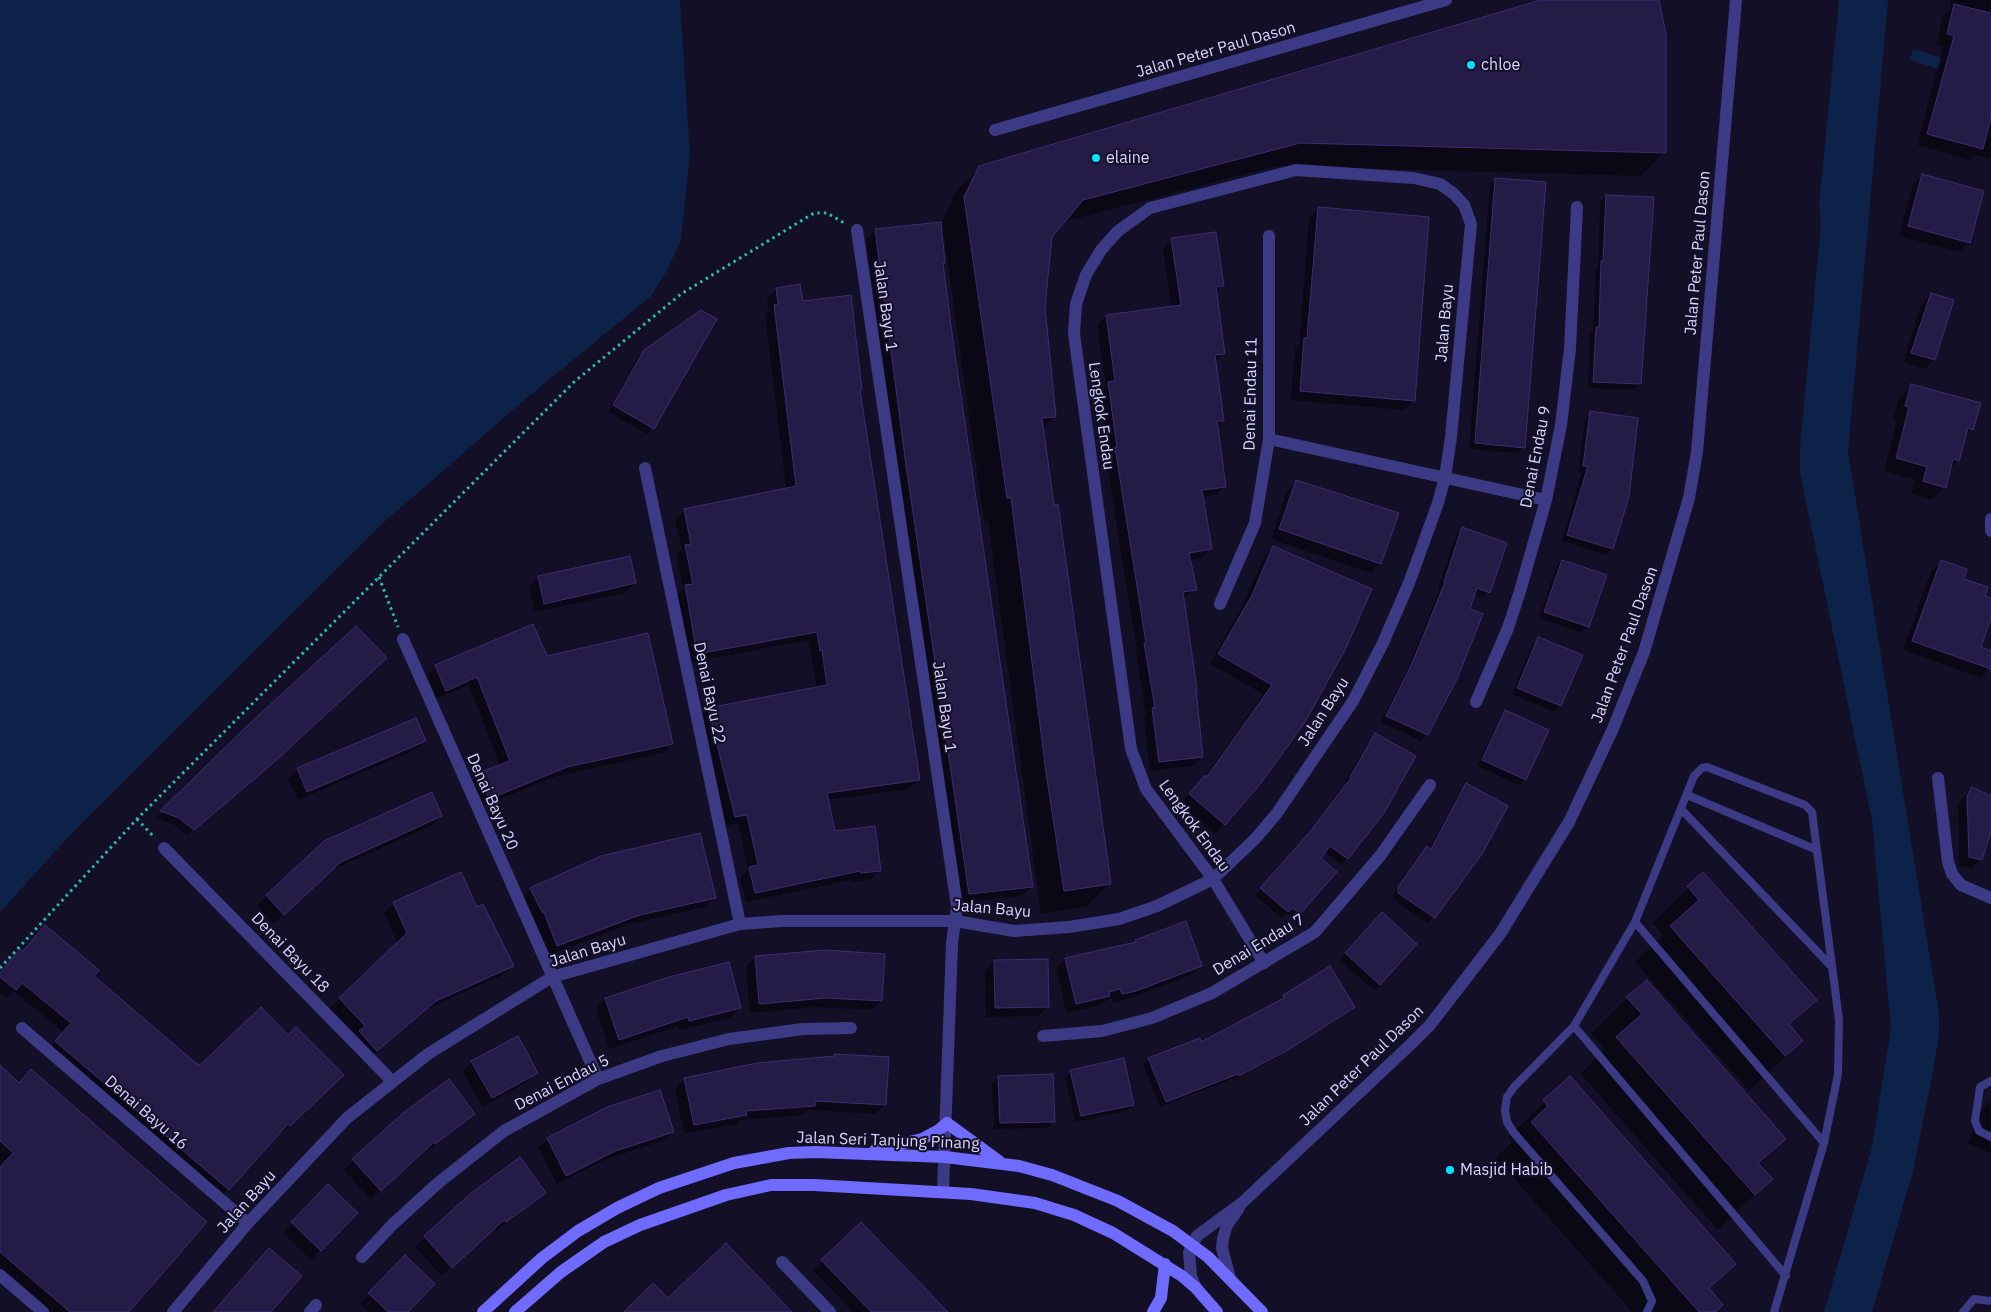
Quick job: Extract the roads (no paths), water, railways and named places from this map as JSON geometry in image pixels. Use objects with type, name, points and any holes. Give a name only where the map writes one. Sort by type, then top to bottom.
[{"type":"main road","points":[[861,1154],[922,1139],[939,1130],[947,1123],[1001,1163]]},
{"type":"main road","name":"Jalan Seri Tanjung Pinang","points":[[483,1312],[542,1258],[578,1231],[617,1208],[658,1188],[734,1163],[789,1153],[945,1157],[1001,1163],[1052,1175],[1089,1188],[1173,1231],[1192,1244],[1230,1278],[1262,1312]]},
{"type":"main road","points":[[515,1312],[561,1272],[604,1242],[648,1221],[726,1195],[771,1185],[943,1191],[1035,1204],[1074,1216],[1114,1233],[1165,1264],[1196,1288],[1217,1312]]},
{"type":"main road","points":[[1153,1312],[1161,1298],[1165,1264]]},
{"type":"street","name":"Jalan Peter Paul Dason","points":[[994,130],[1446,0]]},
{"type":"street","name":"Jalan Peter Paul Dason","points":[[1192,1244],[1203,1230],[1243,1202],[1430,1025],[1505,926],[1569,822],[1612,732],[1644,652],[1689,498],[1697,452],[1736,0]]},
{"type":"street","name":"Lengkok Endau","points":[[1264,963],[1213,880],[1146,789],[1131,749],[1074,334],[1076,304],[1086,275],[1101,250],[1118,231],[1150,208],[1296,170],[1414,178],[1440,184],[1454,194],[1464,205],[1471,224]]},
{"type":"street","name":"Denai Endau 9","points":[[1476,702],[1508,628],[1546,500],[1561,425],[1570,348],[1577,207]]},
{"type":"street","name":"Jalan Bayu","points":[[173,1312],[248,1223],[347,1118],[428,1054],[552,977],[740,924],[781,921],[956,921],[1014,930],[1069,927],[1110,921],[1157,906],[1213,880],[1256,838],[1277,813],[1353,701],[1383,643],[1409,583],[1445,477],[1471,224]]},
{"type":"street","name":"Jalan Bayu 1","points":[[857,230],[958,906],[952,943],[947,1123],[943,1191]]},
{"type":"street","name":"Denai Endau 11","points":[[1220,604],[1255,523],[1269,439],[1269,236]]},
{"type":"street","points":[[1269,439],[1546,500]]},
{"type":"street","name":"Denai Bayu 22","points":[[646,468],[740,924]]},
{"type":"street","points":[[1991,518],[1991,531]]},
{"type":"street","name":"Denai Bayu 20","points":[[403,639],[598,1079]]},
{"type":"street","points":[[1938,778],[1948,862],[1952,874],[1961,885],[1991,898]]},
{"type":"street","name":"Denai Endau 7","points":[[1043,1036],[1102,1031],[1152,1018],[1212,993],[1315,932],[1380,856],[1430,785]]},
{"type":"street","name":"Denai Bayu 18","points":[[164,848],[392,1081]]},
{"type":"street","name":"Denai Bayu 16","points":[[22,1028],[248,1223]]},
{"type":"street","name":"Denai Endau 5","points":[[362,1257],[393,1224],[438,1183],[504,1131],[598,1079],[662,1056],[729,1039],[803,1029],[851,1028]]},
{"type":"street","name":"Jalan Peter Paul Dason","points":[[1230,1278],[1222,1248],[1223,1238],[1227,1226],[1243,1202]]},
{"type":"street","points":[[1192,1244],[1189,1267],[1196,1288]]},
{"type":"street","points":[[782,1262],[830,1312]]},
{"type":"street","points":[[0,1275],[43,1312]]},
{"type":"lane","points":[[1647,1312],[1652,1301],[1643,1281],[1514,1133],[1508,1122],[1505,1110],[1508,1097],[1514,1087],[1574,1026],[1635,922],[1697,771],[1707,767],[1805,805],[1813,816],[1839,1020],[1838,1074],[1824,1143],[1774,1312]]},
{"type":"lane","points":[[1687,795],[1817,850]]},
{"type":"lane","points":[[1681,809],[1832,966]]},
{"type":"lane","points":[[1635,922],[1824,1143]]},
{"type":"lane","points":[[1574,1026],[1786,1276]]},
{"type":"lane","points":[[1991,1081],[1980,1087],[1975,1121],[1978,1130],[1991,1137]]},
{"type":"lane","points":[[1963,1312],[1974,1299],[1991,1300]]},
{"type":"water","points":[[0,0],[680,0],[690,155],[681,239],[668,269],[651,296],[523,401],[383,523],[74,831],[0,912]]},
{"type":"water","points":[[1839,0],[1888,0],[1848,452],[1939,1014],[1939,1036],[1912,1175],[1872,1312],[1824,1312],[1872,1147],[1891,1028],[1872,820],[1800,473],[1800,448],[1821,225],[1819,205]]},
{"type":"water","points":[[1913,49],[1942,58],[1939,69],[1910,60]]},
{"type":"place","name":"chloe","points":[[1471,65]]},
{"type":"place","name":"elaine","points":[[1096,158]]},
{"type":"place","name":"Masjid Habib","points":[[1450,1170]]}]
